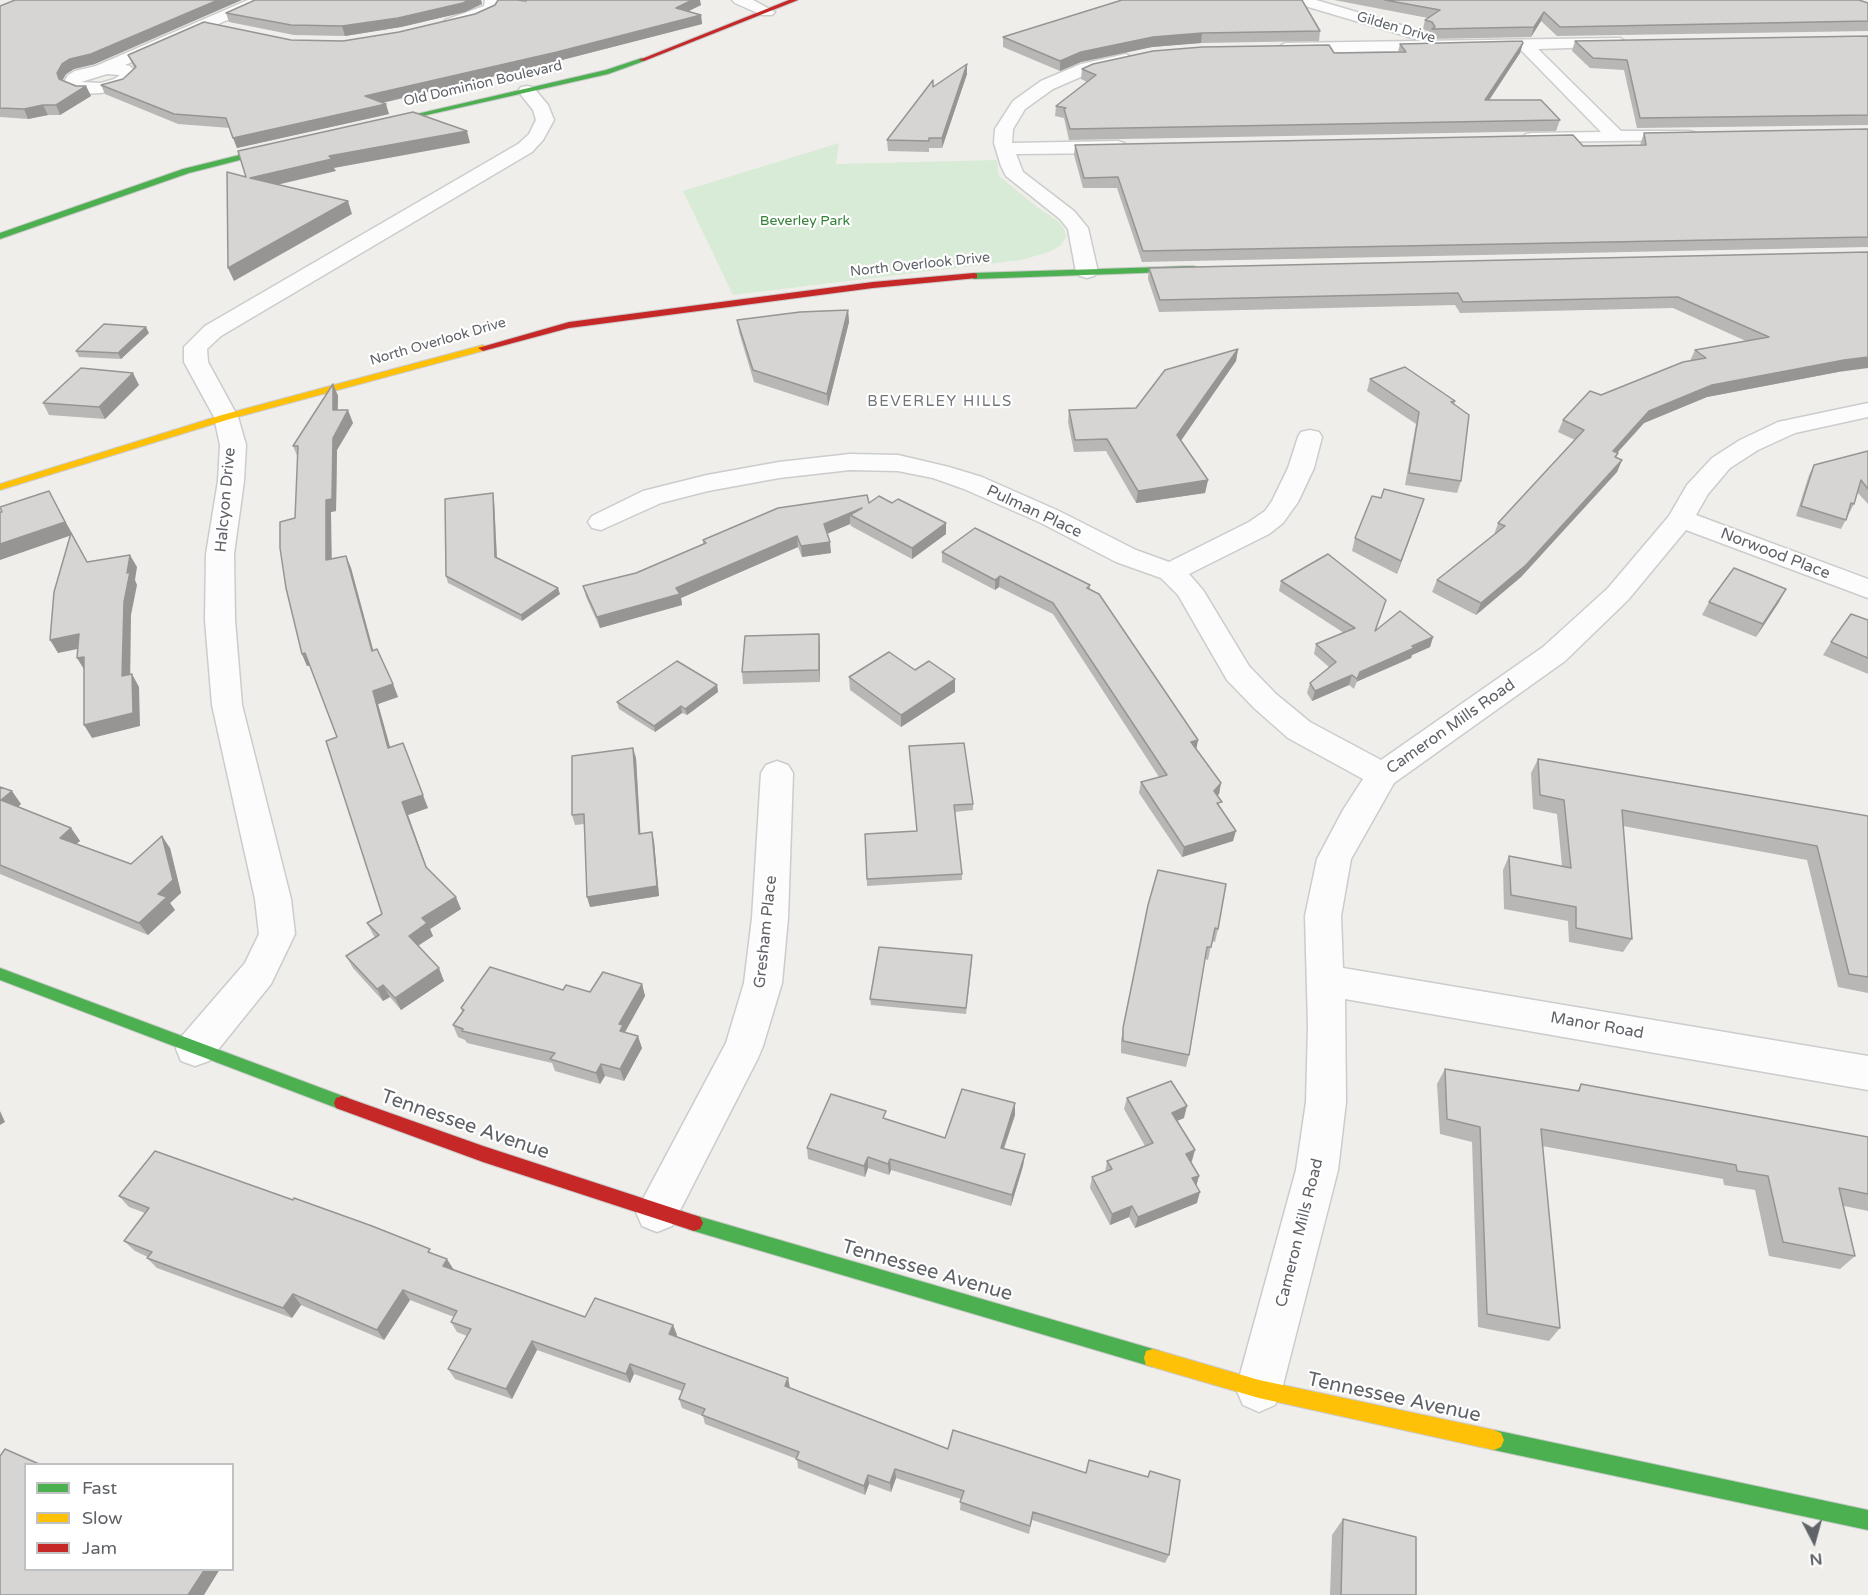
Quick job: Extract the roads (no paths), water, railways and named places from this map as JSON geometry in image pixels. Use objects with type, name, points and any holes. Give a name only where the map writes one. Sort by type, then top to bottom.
[{"type":"street","points":[[103,69],[261,0]]},
{"type":"street","points":[[437,27],[483,14],[491,9],[493,0]]},
{"type":"street","points":[[740,0],[767,12]]},
{"type":"street","name":"Old Dominion Boulevard","points":[[365,127],[608,72],[795,0]]},
{"type":"street","name":"Gilden Drive","points":[[1300,0],[1457,45]]},
{"type":"street","points":[[204,24],[233,30]]},
{"type":"street","points":[[1270,48],[1635,43]]},
{"type":"street","points":[[1525,45],[1616,137]]},
{"type":"street","points":[[1087,272],[1078,228],[1067,215],[1016,176],[1010,166],[1003,143],[1004,129],[1010,117],[1033,94],[1064,76],[1087,68],[1141,56]]},
{"type":"street","name":"Halcyon Drive","points":[[195,1049],[258,973],[278,933],[273,899],[227,705],[220,620],[220,554],[231,481],[233,445],[226,417],[196,362],[195,346],[213,331],[525,148],[537,136],[545,120],[542,109],[527,91]]},
{"type":"street","points":[[1511,139],[1707,135]]},
{"type":"street","points":[[0,236],[186,171],[299,142]]},
{"type":"street","points":[[1006,149],[1136,147]]},
{"type":"street","name":"North Overlook Drive","points":[[0,487],[226,417],[516,337],[579,323],[873,285],[992,274],[1204,269]]},
{"type":"street","name":"Cameron Mills Road","points":[[1259,1389],[1317,1170],[1326,1102],[1326,980],[1323,916],[1334,859],[1355,819],[1383,775],[1554,654],[1618,594],[1681,519],[1696,491],[1721,463],[1749,445],[1787,427],[1868,410]]},
{"type":"street","points":[[1171,572],[1259,528],[1274,517],[1285,502],[1301,468],[1310,437]]},
{"type":"street","name":"Pulman Place","points":[[601,522],[652,497],[706,483],[850,462],[898,463],[940,472],[973,483],[1050,517],[1126,556],[1171,572],[1189,590],[1238,673],[1265,701],[1299,730],[1336,752],[1383,775]]},
{"type":"street","name":"Norwood Place","points":[[1681,519],[1868,589]]},
{"type":"street","name":"Gresham Place","points":[[657,1212],[744,1046],[763,983],[770,918],[777,773]]},
{"type":"street","name":"Tennessee Avenue","points":[[0,974],[195,1049],[472,1150],[657,1212],[1259,1389],[1868,1520]]},
{"type":"street","name":"Manor Road","points":[[1326,980],[1868,1073]]},
{"type":"district","name":"BEVERLEY HILLS","points":[[940,402]]},
{"type":"park label","name":"Beverley Park","points":[[805,221]]}]
